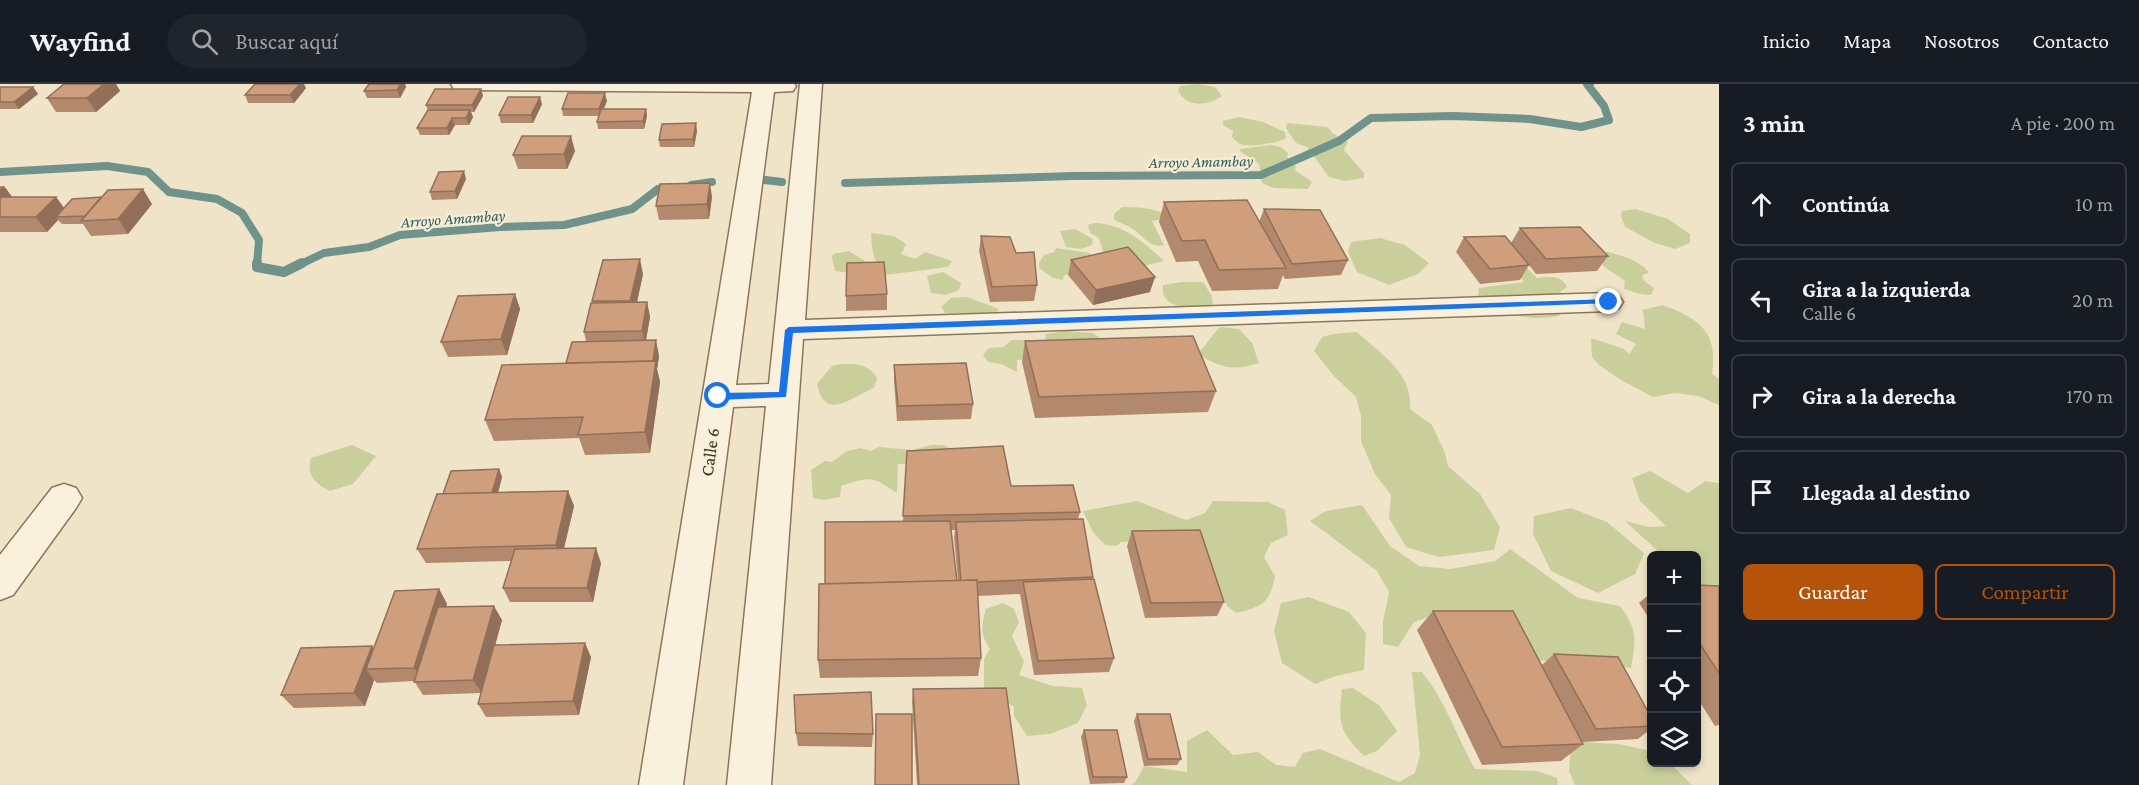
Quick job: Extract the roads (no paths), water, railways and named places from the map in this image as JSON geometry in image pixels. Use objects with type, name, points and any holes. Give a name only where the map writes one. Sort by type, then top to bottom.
[{"type":"street","points":[[462,84],[811,85],[749,785]]},
{"type":"street","name":"Calle 6","points":[[660,785],[764,85]]},
{"type":"street","points":[[789,330],[1609,302]]},
{"type":"street","points":[[718,396],[783,395]]},
{"type":"street","points":[[0,584],[64,498]]},
{"type":"waterway","name":"Arroyo Amambay","points":[[845,183],[1073,176],[1261,175],[1339,141],[1371,118],[1453,116],[1530,119],[1581,127],[1609,120],[1604,106],[1587,84],[1590,84]]},
{"type":"waterway","name":"Arroyo Amambay","points":[[0,172],[107,166],[148,172],[169,192],[217,199],[242,213],[259,240],[257,265]]},
{"type":"waterway","name":"Arroyo Amambay","points":[[757,179],[782,182]]},
{"type":"waterway","name":"Arroyo Amambay","points":[[691,185],[712,182]]},
{"type":"waterway","name":"Arroyo Amambay","points":[[299,265],[324,253],[369,247],[400,235],[500,227],[564,225],[632,209],[658,189],[673,187]]},
{"type":"waterway","name":"Arroyo Amambay","points":[[257,265],[257,267],[284,272],[302,263]]}]
